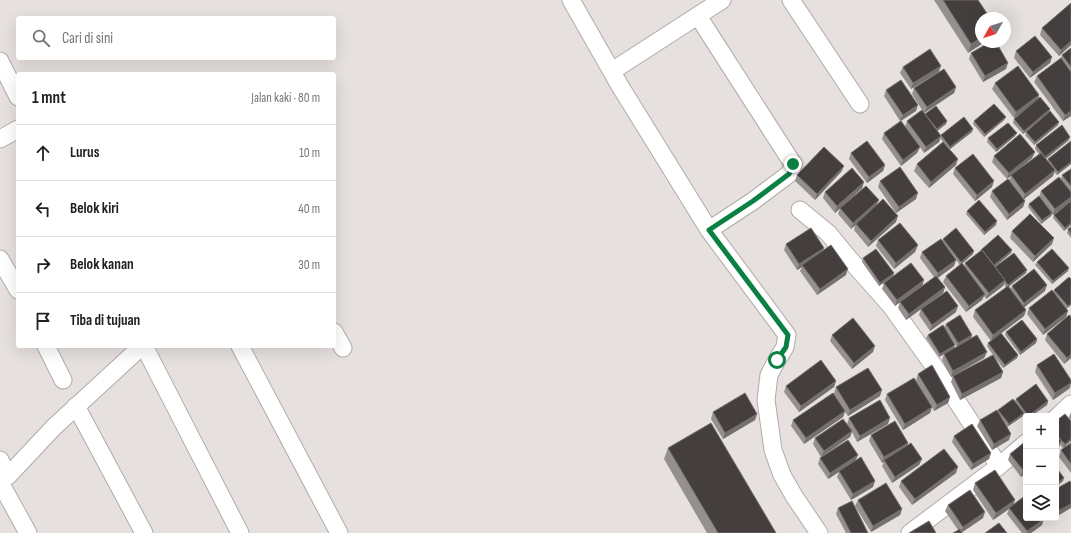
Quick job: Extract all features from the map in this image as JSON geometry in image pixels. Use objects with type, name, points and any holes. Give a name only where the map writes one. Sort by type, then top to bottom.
[{"type":"street","points":[[571,0],[612,71],[709,230],[788,335],[786,347],[769,375],[766,400],[773,450],[782,475],[819,533]]},
{"type":"street","points":[[612,71],[722,0]]},
{"type":"street","points":[[791,0],[860,104]]},
{"type":"street","points":[[698,16],[793,164],[789,174],[753,201],[709,230]]},
{"type":"street","points":[[0,61],[16,93]]},
{"type":"street","points":[[0,139],[16,130]]},
{"type":"street","points":[[800,210],[828,233],[891,306],[936,369],[999,466]]},
{"type":"street","points":[[0,259],[16,287]]},
{"type":"street","points":[[336,336],[343,348]]},
{"type":"street","points":[[47,348],[63,380]]},
{"type":"street","points":[[3,482],[54,427],[141,348]]},
{"type":"street","points":[[144,348],[240,533]]},
{"type":"street","points":[[241,348],[339,533]]},
{"type":"street","points":[[1059,415],[1071,404]]},
{"type":"street","points":[[76,406],[144,533]]},
{"type":"street","points":[[910,533],[999,466],[1023,446]]},
{"type":"street","points":[[0,460],[3,482],[28,533]]},
{"type":"building","points":[[943,0],[978,0],[986,12],[975,12],[975,42],[971,44]]},
{"type":"building","points":[[1071,3],[1071,41],[1061,50],[1042,28]]},
{"type":"building","points":[[1035,36],[1052,57],[1033,72],[1016,51]]},
{"type":"building","points":[[980,48],[999,48],[1008,63],[985,76],[971,53]]},
{"type":"building","points":[[1071,48],[1071,67],[1062,55]]},
{"type":"building","points":[[930,49],[941,66],[913,83],[903,67]]},
{"type":"building","points":[[1061,58],[1071,72],[1071,111],[1065,115],[1037,76]]},
{"type":"building","points":[[1018,66],[1039,95],[1016,112],[995,83]]},
{"type":"building","points":[[944,69],[956,87],[927,107],[914,88]]},
{"type":"building","points":[[901,80],[918,105],[903,115],[886,90]]},
{"type":"building","points":[[1040,97],[1050,109],[1024,131],[1014,119]]},
{"type":"building","points":[[994,104],[1006,117],[985,134],[974,121]]},
{"type":"building","points":[[936,106],[947,121],[937,129],[925,114]]},
{"type":"building","points":[[922,110],[941,136],[926,147],[907,121]]},
{"type":"building","points":[[1050,111],[1059,122],[1035,142],[1026,132]]},
{"type":"building","points":[[964,117],[973,129],[950,147],[941,135]]},
{"type":"building","points":[[901,121],[920,147],[903,160],[884,133]]},
{"type":"building","points":[[1008,123],[1017,133],[997,149],[988,138]]},
{"type":"building","points":[[1062,125],[1070,137],[1045,157],[1036,145]]},
{"type":"building","points":[[1020,134],[1035,152],[1009,173],[994,156]]},
{"type":"building","points":[[867,141],[885,165],[869,177],[851,153]]},
{"type":"building","points":[[1071,141],[1071,162],[1058,172],[1048,159]]},
{"type":"building","points":[[943,142],[958,159],[931,182],[917,164]]},
{"type":"building","points":[[824,147],[844,166],[817,194],[797,175]]},
{"type":"building","points":[[1041,153],[1055,170],[1025,194],[1011,175]]},
{"type":"building","points":[[973,154],[994,181],[977,195],[955,168]]},
{"type":"building","points":[[900,167],[918,193],[899,207],[880,181]]},
{"type":"building","points":[[852,168],[864,182],[837,206],[825,192]]},
{"type":"building","points":[[1071,169],[1071,186],[1062,175]]},
{"type":"building","points":[[1059,177],[1071,192],[1071,197],[1055,209],[1041,191]]},
{"type":"building","points":[[1008,179],[1025,201],[1009,214],[992,191]]},
{"type":"building","points":[[866,186],[879,200],[853,223],[840,208]]},
{"type":"building","points":[[1039,196],[1052,213],[1042,220],[1029,204]]},
{"type":"building","points":[[883,199],[898,216],[871,241],[856,224]]},
{"type":"building","points":[[979,200],[997,221],[985,232],[967,211]]},
{"type":"building","points":[[1071,201],[1071,223],[1065,228],[1054,215]]},
{"type":"building","points":[[1030,214],[1054,238],[1035,256],[1012,231]]},
{"type":"building","points":[[900,223],[918,245],[896,263],[878,240]]},
{"type":"building","points":[[1071,227],[1071,234],[1068,229]]},
{"type":"building","points":[[811,228],[824,248],[799,264],[786,244]]},
{"type":"building","points":[[956,228],[974,251],[961,262],[943,239]]},
{"type":"building","points":[[998,235],[1012,250],[994,265],[981,250]]},
{"type":"building","points":[[941,239],[956,260],[938,273],[922,252]]},
{"type":"building","points":[[831,245],[848,269],[820,289],[802,265]]},
{"type":"building","points":[[876,249],[894,273],[880,283],[863,258]]},
{"type":"building","points":[[1052,249],[1069,268],[1053,281],[1037,262]]},
{"type":"building","points":[[982,250],[1005,280],[989,293],[965,263]]},
{"type":"building","points":[[1014,253],[1027,270],[1008,285],[995,267]]},
{"type":"building","points":[[911,263],[924,280],[897,300],[884,283]]},
{"type":"building","points":[[962,263],[985,294],[969,306],[946,276]]},
{"type":"building","points":[[1034,269],[1047,285],[1024,303],[1012,286]]},
{"type":"building","points":[[936,276],[945,287],[909,314],[900,302]]},
{"type":"building","points":[[1069,277],[1071,279],[1071,303],[1068,306],[1054,290]]},
{"type":"building","points":[[1008,286],[1026,310],[993,335],[975,310]]},
{"type":"building","points":[[1052,290],[1068,311],[1045,329],[1029,308]]},
{"type":"building","points":[[947,291],[958,306],[932,325],[921,309]]},
{"type":"building","points":[[960,315],[972,335],[958,343],[946,324]]},
{"type":"building","points":[[1069,315],[1071,317],[1071,354],[1067,358],[1047,334]]},
{"type":"building","points":[[853,318],[875,346],[854,363],[832,335]]},
{"type":"building","points":[[1022,320],[1037,339],[1021,352],[1006,332]]},
{"type":"building","points":[[943,325],[955,345],[940,354],[928,335]]},
{"type":"building","points":[[1001,333],[1018,355],[1005,365],[988,343]]},
{"type":"building","points":[[977,335],[987,352],[953,371],[944,354]]},
{"type":"building","points":[[1054,354],[1071,380],[1071,383],[1055,393],[1037,365]]},
{"type":"building","points":[[993,355],[1003,372],[962,394],[953,376]]},
{"type":"building","points":[[821,360],[836,381],[801,406],[786,386]]},
{"type":"building","points":[[932,365],[950,397],[937,405],[918,374]]},
{"type":"building","points":[[868,368],[882,390],[850,410],[836,387]]},
{"type":"building","points":[[914,378],[932,407],[905,424],[887,394]]},
{"type":"building","points":[[1036,384],[1048,401],[1032,413],[1026,413],[1016,399]]},
{"type":"building","points":[[745,393],[757,414],[725,433],[713,412]]},
{"type":"building","points":[[833,393],[845,411],[806,438],[793,420]]},
{"type":"building","points":[[1013,399],[1024,413],[1009,424],[998,410]]},
{"type":"building","points":[[880,400],[890,418],[860,436],[849,418]]},
{"type":"building","points":[[997,410],[1011,434],[994,444],[980,420]]},
{"type":"building","points":[[1065,414],[1071,421],[1071,439],[1065,444],[1059,437],[1059,419]]},
{"type":"building","points":[[843,419],[852,431],[824,451],[815,438]]},
{"type":"building","points":[[895,421],[908,443],[884,457],[871,435]]},
{"type":"building","points":[[711,423],[776,533],[718,533],[668,448]]},
{"type":"building","points":[[972,424],[991,453],[973,464],[954,436]]},
{"type":"building","points":[[848,440],[858,455],[830,473],[820,458]]},
{"type":"building","points":[[911,443],[922,459],[895,477],[884,460]]},
{"type":"building","points":[[1023,443],[1023,470],[1010,454]]},
{"type":"building","points":[[1071,443],[1071,464],[1061,450]]},
{"type":"building","points":[[944,449],[958,467],[915,499],[901,481]]},
{"type":"building","points":[[861,457],[875,481],[853,494],[839,471]]},
{"type":"building","points":[[995,470],[1015,500],[996,513],[975,483]]},
{"type":"building","points":[[1059,471],[1064,478],[1059,482]]},
{"type":"building","points":[[1070,481],[1071,483],[1071,504],[1059,510],[1059,487]]},
{"type":"building","points":[[886,483],[902,509],[873,526],[858,500]]},
{"type":"building","points":[[970,490],[985,512],[963,527],[948,505]]},
{"type":"building","points":[[1023,497],[1023,521],[1041,521],[1027,531],[1009,508]]},
{"type":"building","points":[[852,501],[868,533],[851,533],[838,508]]},
{"type":"building","points":[[929,521],[936,533],[909,533]]},
{"type":"building","points":[[999,523],[1007,533],[985,533]]},
{"type":"building","points":[[960,529],[962,533],[953,533]]},
{"type":"route","points":[[777,360],[786,347],[788,335],[709,230],[753,201],[789,174],[793,164]]}]
